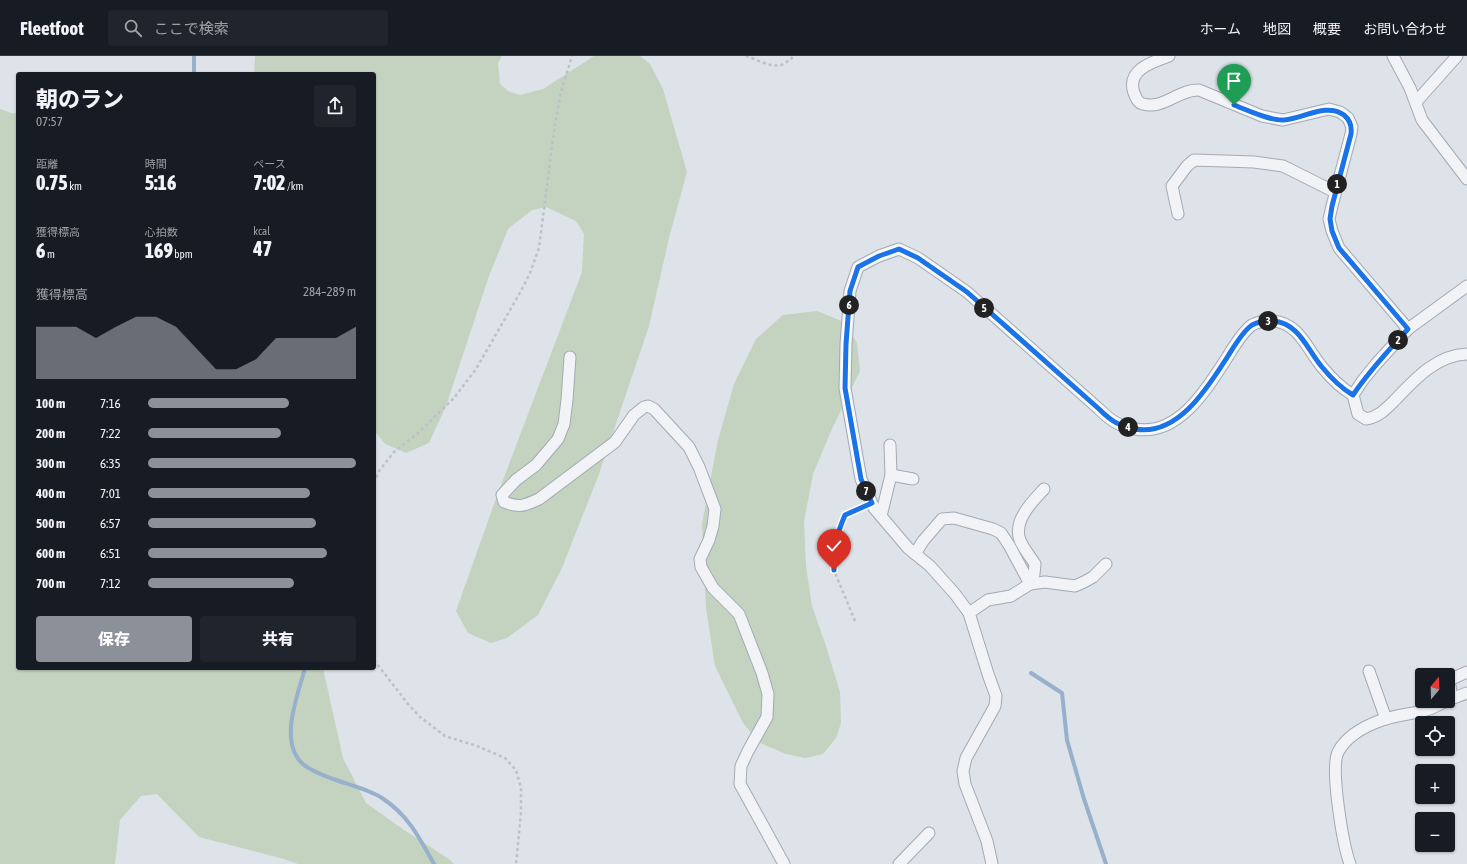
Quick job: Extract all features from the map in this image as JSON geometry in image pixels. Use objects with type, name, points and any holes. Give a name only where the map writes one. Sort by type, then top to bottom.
[{"type":"street","points":[[1169,56],[1140,69],[1134,78],[1132,87],[1136,99],[1141,104],[1152,106],[1191,89],[1198,90],[1262,116],[1284,120],[1328,109],[1340,112],[1348,118],[1352,127],[1335,192],[1330,219],[1332,231],[1339,248],[1408,329]]},
{"type":"street","points":[[1393,56],[1410,88],[1422,120],[1467,180]]},
{"type":"street","points":[[1416,102],[1457,56]]},
{"type":"street","points":[[1178,214],[1172,186],[1187,166],[1194,160],[1254,162],[1283,166],[1335,192]]},
{"type":"street","points":[[992,864],[987,841],[965,784],[963,771],[966,758],[996,706],[996,696],[969,613],[955,594],[930,566],[908,548],[881,516],[872,503],[861,479],[845,388],[846,344],[850,291],[858,267],[879,256],[899,249],[918,258],[967,292],[1109,420],[1123,426],[1141,430],[1154,429],[1181,416],[1198,400],[1247,330],[1251,326],[1262,321],[1272,320],[1286,324],[1297,332],[1322,366],[1342,389],[1353,395],[1358,414],[1366,419],[1374,418],[1385,410],[1416,378],[1429,368],[1453,356],[1467,354]]},
{"type":"street","points":[[1353,395],[1376,364],[1408,329],[1467,286]]},
{"type":"street","points":[[570,356],[568,400],[564,424],[558,439],[536,465],[505,490],[502,495],[504,502],[514,506],[525,506],[539,500],[615,442],[634,415],[644,407],[648,406],[654,409],[689,447],[699,467],[715,508],[713,526],[709,540],[700,559],[701,566],[712,588],[739,614],[762,673],[768,694],[767,717],[741,766],[740,784],[784,864]]},
{"type":"street","points":[[881,516],[891,475],[890,445]]},
{"type":"street","points":[[891,475],[913,479]]},
{"type":"street","points":[[1030,584],[1034,574],[1035,564],[1019,538],[1019,527],[1025,510],[1044,489]]},
{"type":"street","points":[[915,554],[923,541],[942,519],[954,518],[993,529],[1001,533],[1030,584]]},
{"type":"street","points":[[969,613],[988,600],[1011,596],[1030,584],[1045,582],[1075,586],[1093,576],[1106,564]]},
{"type":"street","points":[[1369,671],[1386,719]]},
{"type":"street","points":[[1455,677],[1467,672]]},
{"type":"street","points":[[1455,698],[1467,693]]},
{"type":"street","points":[[1350,864],[1341,824],[1336,774],[1336,759],[1342,745],[1357,731],[1386,719],[1430,708]]},
{"type":"street","points":[[899,864],[929,833]]},
{"type":"path","points":[[376,478],[379,471],[394,452],[417,434],[454,398],[476,369],[530,273],[539,248],[555,124],[561,92],[572,56]]},
{"type":"path","points":[[746,56],[766,64],[778,66],[793,56]]},
{"type":"path","points":[[855,621],[834,570],[834,550],[838,532],[845,515],[872,503]]},
{"type":"path","points":[[376,663],[420,717],[445,736],[477,746],[505,758],[516,770],[521,788],[521,813],[516,864]]},
{"type":"green space","points":[[255,56],[502,56],[498,63],[500,84],[508,91],[520,95],[543,89],[594,56],[640,56],[650,64],[663,89],[687,172],[669,238],[649,326],[599,474],[562,568],[538,615],[507,638],[491,643],[468,633],[456,611],[498,493],[582,272],[584,234],[576,221],[546,207],[532,210],[508,229],[489,276],[446,406],[429,443],[406,453],[385,444],[376,433],[376,72],[254,72]]},
{"type":"green space","points":[[0,109],[11,113],[16,113],[16,670],[323,670],[343,758],[366,803],[449,859],[454,864],[298,864],[199,837],[157,794],[141,796],[120,820],[115,864],[0,864]]},
{"type":"green space","points":[[817,311],[844,322],[857,343],[860,371],[832,429],[813,474],[804,522],[806,566],[812,606],[840,692],[841,723],[836,738],[823,754],[805,758],[786,754],[760,743],[743,723],[715,666],[706,608],[702,524],[718,440],[734,384],[756,339],[783,315]]},
{"type":"waterway","points":[[194,56],[194,72]]},
{"type":"waterway","points":[[304,670],[292,718],[292,744],[296,755],[303,764],[314,772],[372,793],[391,805],[412,827],[434,864]]},
{"type":"waterway","points":[[1031,673],[1062,693],[1067,740],[1084,799],[1106,864]]},
{"type":"route","points":[[834,570],[834,550],[838,532],[845,515],[872,503],[861,479],[845,388],[846,344],[850,291],[858,267],[879,256],[899,249],[918,258],[967,292],[1099,409],[1109,420],[1123,426],[1141,430],[1154,429],[1181,416],[1198,400],[1239,340],[1251,326],[1262,321],[1272,320],[1286,324],[1297,332],[1322,366],[1342,389],[1353,395],[1376,364],[1408,329],[1339,248],[1332,231],[1330,219],[1332,206],[1352,127],[1348,118],[1340,112],[1328,109],[1284,120],[1262,116],[1234,105]]}]
